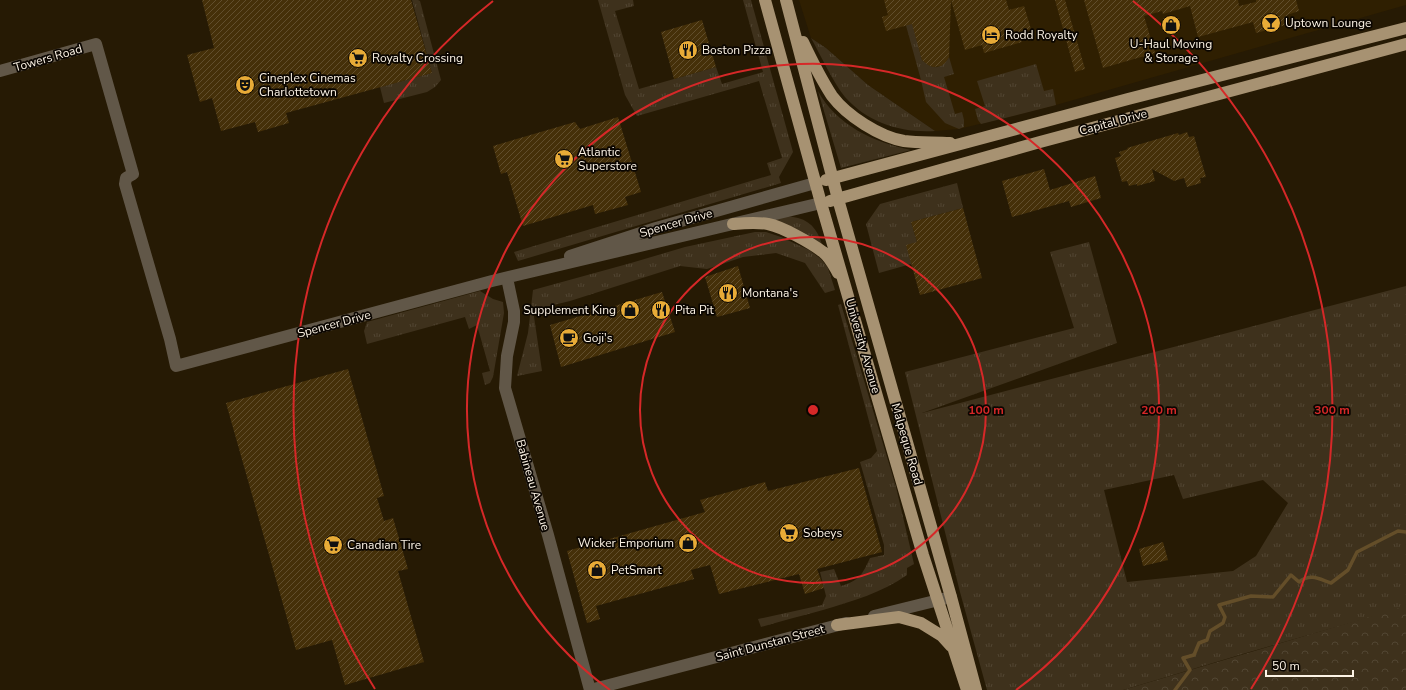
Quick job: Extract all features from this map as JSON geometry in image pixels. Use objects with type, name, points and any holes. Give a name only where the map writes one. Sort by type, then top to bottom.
[{"type":"main road","name":"University Avenue","points":[[765,0],[815,183],[921,547],[967,690]]},
{"type":"main road","points":[[786,0],[838,199]]},
{"type":"main road","points":[[792,22],[820,78],[833,98],[850,114],[874,130],[893,138],[905,141],[961,144]]},
{"type":"main road","name":"Capital Drive","points":[[832,179],[1406,28]]},
{"type":"main road","name":"Capital Drive","points":[[821,203],[1040,142],[1406,44]]},
{"type":"main road","name":"Spencer Drive","points":[[815,183],[832,179]]},
{"type":"main road","name":"Malpeque Road","points":[[838,199],[976,690]]},
{"type":"main road","points":[[733,224],[752,222],[768,224],[787,231],[824,253],[834,265],[841,279],[855,319]]},
{"type":"main road","points":[[837,625],[899,617],[921,623],[942,636],[953,649]]},
{"type":"street","name":"Towers Road","points":[[0,71],[96,44],[133,174],[126,178],[125,184],[170,339],[176,366]]},
{"type":"street","name":"Spencer Drive","points":[[522,274],[586,250],[656,228],[815,183]]},
{"type":"street","name":"Spencer Drive","points":[[176,366],[492,281],[821,203]]},
{"type":"street","name":"Babineau Avenue","points":[[507,278],[514,311],[514,322],[507,356],[505,388],[548,535],[590,690]]},
{"type":"street","name":"Saint Dunstan Street","points":[[590,690],[837,625],[951,597]]},
{"type":"shaded area","points":[[799,0],[1406,0],[1406,5],[1056,105],[959,129],[935,131],[868,85],[826,48],[811,38]]},
{"type":"green space","points":[[412,0],[420,1],[441,80],[435,87],[427,92],[384,103],[380,87],[432,73]]},
{"type":"green space","points":[[598,0],[633,0],[634,6],[615,11],[639,89],[716,67],[722,84],[763,72],[743,0],[751,0],[793,152],[779,177],[781,183],[518,261],[514,252],[771,175],[767,163],[782,158],[759,81],[637,116],[625,95]]},
{"type":"green space","points":[[899,0],[906,0],[922,60],[930,66],[937,67],[943,64],[949,57],[954,74],[944,77],[955,114],[962,112],[964,127],[959,129],[945,123],[926,102]]},
{"type":"green space","points":[[811,38],[826,48],[868,85],[935,131],[898,128],[875,120],[864,114],[845,97]]},
{"type":"green space","points":[[1036,64],[1044,91],[1053,89],[1056,105],[981,124],[978,120],[975,109],[985,106],[977,81]]},
{"type":"green space","points":[[818,91],[835,114],[858,131],[884,143],[911,150],[841,168]]},
{"type":"green space","points":[[957,183],[963,208],[911,222],[917,242],[911,264],[879,273],[866,224],[880,204]]},
{"type":"green space","points":[[788,216],[808,222],[818,234],[823,249],[769,221]]},
{"type":"green space","points":[[755,232],[766,232],[781,237],[809,250],[821,259],[828,268],[835,290],[825,293],[805,263],[776,253],[743,257],[707,269],[680,266],[570,301],[533,310],[542,371],[517,376],[528,333],[533,290],[685,247]]},
{"type":"green space","points":[[1089,242],[1117,343],[922,413],[1406,286],[1406,607],[1123,690],[987,690],[960,592],[905,372],[1074,328],[1050,252]],"holes":[[[1174,475],[1183,499],[1263,480],[1288,503],[1256,556],[1233,571],[1127,582],[1104,490]]]},
{"type":"green space","points":[[480,291],[493,299],[503,302],[504,313],[493,377],[490,383],[485,385],[482,373],[490,371],[477,325],[469,329],[465,317],[367,344],[364,331],[367,322]]},
{"type":"green space","points":[[841,304],[896,487],[914,564],[907,568],[907,575],[877,592],[823,610],[761,627],[758,619],[822,605],[826,596],[820,572],[834,569],[841,586],[860,576],[870,558],[884,555],[884,545],[860,462],[871,458],[877,451],[838,305]]},
{"type":"green space","points":[[1406,606],[1406,690],[1123,690]]},
{"type":"building","name":"Royalty Crossing","points":[[202,0],[411,0],[432,73],[286,113],[289,123],[258,132],[255,122],[221,131],[212,98],[200,102],[187,55],[214,48]]},
{"type":"building","points":[[884,0],[951,0],[949,57],[945,63],[941,66],[933,67],[922,60],[912,24],[886,31],[882,17],[888,15]]},
{"type":"building","points":[[951,0],[1006,0],[1009,10],[1024,6],[1031,29],[1019,33],[1022,42],[984,53],[982,45],[965,50]]},
{"type":"building","points":[[1055,0],[1065,0],[1085,69],[1075,72]]},
{"type":"building","points":[[1084,0],[1238,0],[1239,6],[1256,2],[1256,0],[1296,0],[1299,11],[1287,15],[1289,24],[1256,33],[1253,22],[1198,37],[1190,6],[1163,14],[1162,11],[1144,16],[1155,53],[1103,68]]},
{"type":"building","name":"Boston Pizza","points":[[702,20],[716,67],[674,79],[661,32]]},
{"type":"building","name":"Atlantic Superstore","points":[[618,117],[641,192],[625,197],[628,205],[595,214],[593,205],[523,226],[507,172],[501,174],[493,146],[575,122],[580,129]]},
{"type":"building","points":[[1187,132],[1189,137],[1194,136],[1206,177],[1200,178],[1201,183],[1187,187],[1184,178],[1174,181],[1152,169],[1155,181],[1137,186],[1137,184],[1129,186],[1127,181],[1122,182],[1115,158],[1121,156],[1119,152],[1128,149],[1127,148],[1178,133],[1179,135]]},
{"type":"building","points":[[1044,169],[1050,190],[1095,176],[1101,198],[1071,207],[1069,201],[1012,217],[1002,181]]},
{"type":"building","points":[[963,208],[982,278],[920,295],[906,245],[917,242],[911,222]]},
{"type":"building","name":"Montana's","points":[[738,266],[750,308],[717,317],[705,277]]},
{"type":"building","points":[[662,292],[675,332],[561,367],[550,325]]},
{"type":"building","name":"Canadian Tire","points":[[348,369],[384,496],[377,498],[384,521],[393,518],[408,569],[398,571],[424,662],[345,685],[332,640],[296,650],[226,403]]},
{"type":"building","name":"Sobeys","points":[[859,468],[882,552],[817,569],[824,588],[805,594],[799,574],[719,594],[710,565],[691,570],[694,579],[596,606],[600,619],[587,623],[567,551],[705,512],[700,500],[765,482],[768,491]]},
{"type":"building","points":[[1163,542],[1168,560],[1143,566],[1139,549]]},
{"type":"waterway","points":[[1175,690],[1190,670],[1183,658],[1194,655],[1199,643],[1207,640],[1210,631],[1223,623],[1225,617],[1219,605],[1251,596],[1273,597],[1291,575],[1299,582],[1303,579],[1311,577],[1331,583],[1348,570],[1357,552],[1398,531],[1406,532]]},
{"type":"place","name":"Uptown Lounge","points":[[1271,23]]},
{"type":"place","name":"U-Haul Moving & Storage","points":[[1171,25]]},
{"type":"place","name":"Rodd Royalty","points":[[991,35]]},
{"type":"place","name":"Boston Pizza","points":[[688,50]]},
{"type":"place","name":"Royalty Crossing","points":[[358,58]]},
{"type":"place","name":"Cineplex Cinemas Charlottetown","points":[[245,85]]},
{"type":"place","name":"Atlantic Superstore","points":[[564,159]]},
{"type":"place","name":"Montana's","points":[[728,293]]},
{"type":"place","name":"Supplement King","points":[[630,310]]},
{"type":"place","name":"Pita Pit","points":[[661,310]]},
{"type":"place","name":"Goji's","points":[[569,338]]},
{"type":"place","name":"Sobeys","points":[[789,533]]},
{"type":"place","name":"Wicker Emporium","points":[[688,543]]},
{"type":"place","name":"Canadian Tire","points":[[333,545]]},
{"type":"place","name":"PetSmart","points":[[597,570]]}]
